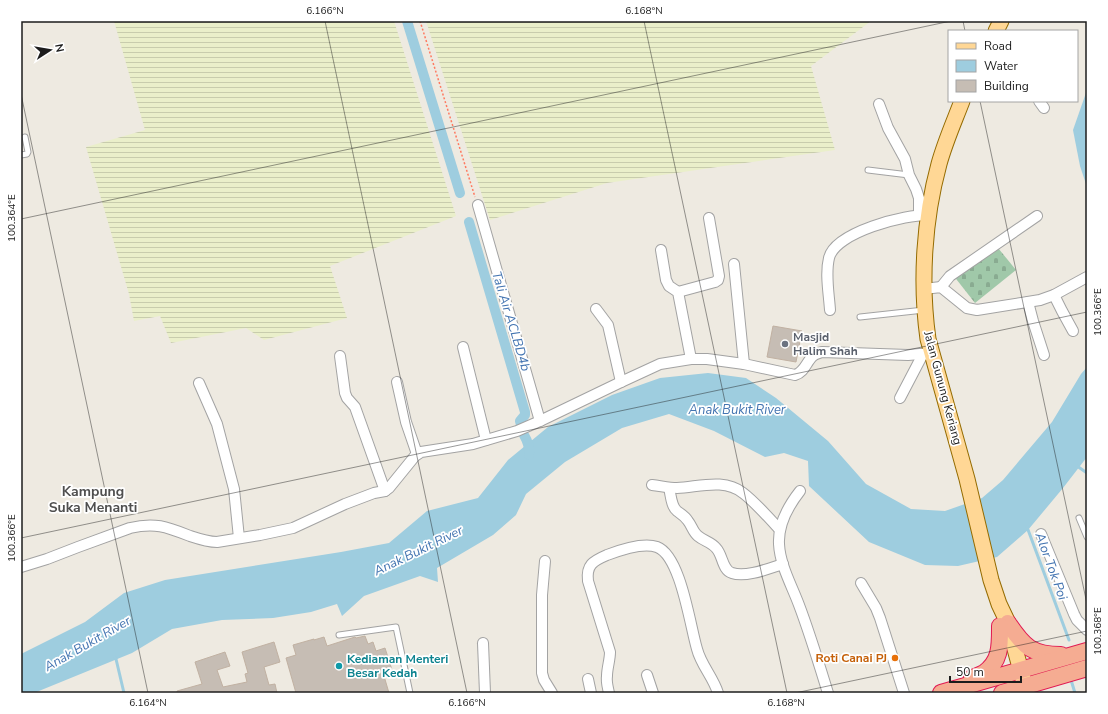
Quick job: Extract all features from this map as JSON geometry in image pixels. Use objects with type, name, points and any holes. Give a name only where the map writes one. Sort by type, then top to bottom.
[{"type":"highway","points":[[944,692],[984,673],[991,666],[998,656],[1004,625],[1025,645],[1043,654],[1081,653]]},
{"type":"highway","points":[[944,692],[1081,653]]},
{"type":"highway","points":[[1017,690],[1087,668]]},
{"type":"main road","points":[[996,30],[1001,21]]},
{"type":"main road","name":"Jalan Gunung Keriang","points":[[962,102],[939,163],[924,215],[924,289],[928,354],[967,479],[991,580],[999,604],[1016,672],[1017,690]]},
{"type":"street","points":[[830,310],[827,271],[829,257],[842,240],[884,222],[924,215],[916,189],[909,176],[905,159],[888,128],[879,104]]},
{"type":"street","points":[[478,205],[540,421]]},
{"type":"street","points":[[942,287],[950,276],[1037,216]]},
{"type":"street","points":[[678,292],[718,280],[709,218]]},
{"type":"street","points":[[661,250],[666,280],[669,286],[678,292],[691,359]]},
{"type":"street","points":[[734,264],[744,364]]},
{"type":"street","points":[[924,289],[942,287],[964,306],[972,310],[982,310],[1040,300],[1054,295],[1087,277]]},
{"type":"street","points":[[1054,295],[1073,331]]},
{"type":"street","points":[[1028,302],[1044,355]]},
{"type":"street","points":[[596,309],[608,325],[621,382]]},
{"type":"street","points":[[463,347],[486,440]]},
{"type":"street","points":[[21,567],[47,559],[130,528],[147,525],[170,528],[211,542],[293,528],[345,504],[374,493],[385,491],[417,454],[425,450],[473,444],[517,431],[660,364],[691,359],[707,359],[744,364],[795,375],[800,374],[803,371],[813,356],[822,352],[834,351],[908,355],[928,354]]},
{"type":"street","points":[[900,398],[928,354]]},
{"type":"street","points":[[340,356],[346,396],[354,407],[385,491]]},
{"type":"street","points":[[397,382],[406,422],[417,454]]},
{"type":"street","points":[[198,383],[217,424],[234,489],[239,538]]},
{"type":"street","points":[[652,485],[669,488],[721,484],[733,487],[743,492],[780,530]]},
{"type":"street","points":[[669,488],[672,502],[676,510],[686,517],[698,537],[717,548],[721,554],[725,568],[730,572],[744,574],[765,570],[783,564]]},
{"type":"street","points":[[800,491],[794,499],[782,524],[779,544],[783,564],[800,607],[828,693]]},
{"type":"street","points":[[1041,534],[1074,614],[1077,620],[1087,630]]},
{"type":"street","points":[[609,693],[607,676],[610,652],[587,574],[589,568],[596,560],[615,552],[641,545],[652,546],[664,551],[675,569],[681,586],[699,656],[711,676],[718,693]]},
{"type":"street","points":[[545,560],[542,601],[542,673],[544,680],[552,693]]},
{"type":"street","points":[[861,583],[876,608],[880,618],[904,693]]},
{"type":"street","points":[[483,643],[485,693]]},
{"type":"street","points":[[647,675],[653,693]]},
{"type":"street","points":[[588,679],[591,693]]},
{"type":"lane","points":[[21,155],[27,154],[28,152],[25,137]]},
{"type":"lane","points":[[868,170],[909,176]]},
{"type":"lane","points":[[860,317],[925,310]]},
{"type":"lane","points":[[1079,518],[1087,537]]},
{"type":"lane","points":[[339,635],[396,627],[410,693]]},
{"type":"path","points":[[420,21],[478,205]]},
{"type":"green space","points":[[114,21],[394,21],[456,216],[330,266],[347,318],[264,340],[246,328],[171,343],[160,316],[134,321],[129,294],[86,147],[145,130]]},
{"type":"green space","points":[[426,21],[871,21],[811,66],[835,150],[607,183],[490,220]]},
{"type":"green space","points":[[994,243],[1016,270],[975,303],[953,275]]},
{"type":"water","points":[[1087,90],[1087,187],[1080,166],[1073,130]]},
{"type":"water","name":"Anak Bukit River","points":[[1087,367],[1087,457],[1028,530],[997,557],[958,566],[925,565],[869,542],[809,486],[808,461],[784,453],[765,457],[714,431],[669,414],[622,428],[565,462],[526,494],[516,515],[493,535],[437,568],[438,582],[420,576],[364,596],[342,616],[337,604],[311,612],[273,618],[222,620],[172,629],[132,653],[34,693],[21,693],[21,654],[85,622],[124,593],[165,580],[389,543],[427,511],[478,498],[508,460],[548,427],[612,395],[660,378],[708,373],[746,378],[776,398],[828,441],[866,484],[911,509],[945,511],[982,498],[1003,480],[1052,422],[1081,374]]},
{"type":"building","name":"Masjid Halim Shah","points":[[773,326],[802,331],[796,362],[767,357]]},
{"type":"building","name":"Kediaman Menteri Besar Kedah","points":[[365,636],[368,644],[373,642],[376,651],[385,648],[393,673],[384,676],[389,693],[296,693],[286,658],[296,655],[293,645],[324,637],[327,646],[355,637]]},
{"type":"building","points":[[274,642],[280,662],[264,667],[269,685],[275,684],[277,693],[177,693],[177,691],[202,684],[195,662],[225,652],[230,666],[217,670],[223,687],[247,682],[245,674],[248,673],[242,652]]},
{"type":"waterway","name":"Tali Air ACLBD4b","points":[[407,21],[460,193]]},
{"type":"waterway","name":"Tali Air ACLBD4b","points":[[469,222],[525,412],[525,415],[520,421],[521,425]]},
{"type":"waterway","name":"Tali Air ACLBD4b","points":[[524,435],[527,440],[529,455]]},
{"type":"waterway","points":[[1077,466],[1087,473]]},
{"type":"waterway","name":"Alor Tok Poi","points":[[1027,527],[1069,640]]},
{"type":"waterway","points":[[114,656],[124,693]]},
{"type":"waterway","name":"Alor Tok Poi","points":[[1071,680],[1075,693]]},
{"type":"place","name":"Masjid Halim Shah","points":[[785,344]]},
{"type":"place","name":"Roti Canai PJ","points":[[895,658]]},
{"type":"place","name":"Kediaman Menteri Besar Kedah","points":[[339,666]]},
{"type":"district","name":"Kampung Suka Menanti","points":[[93,500]]}]
